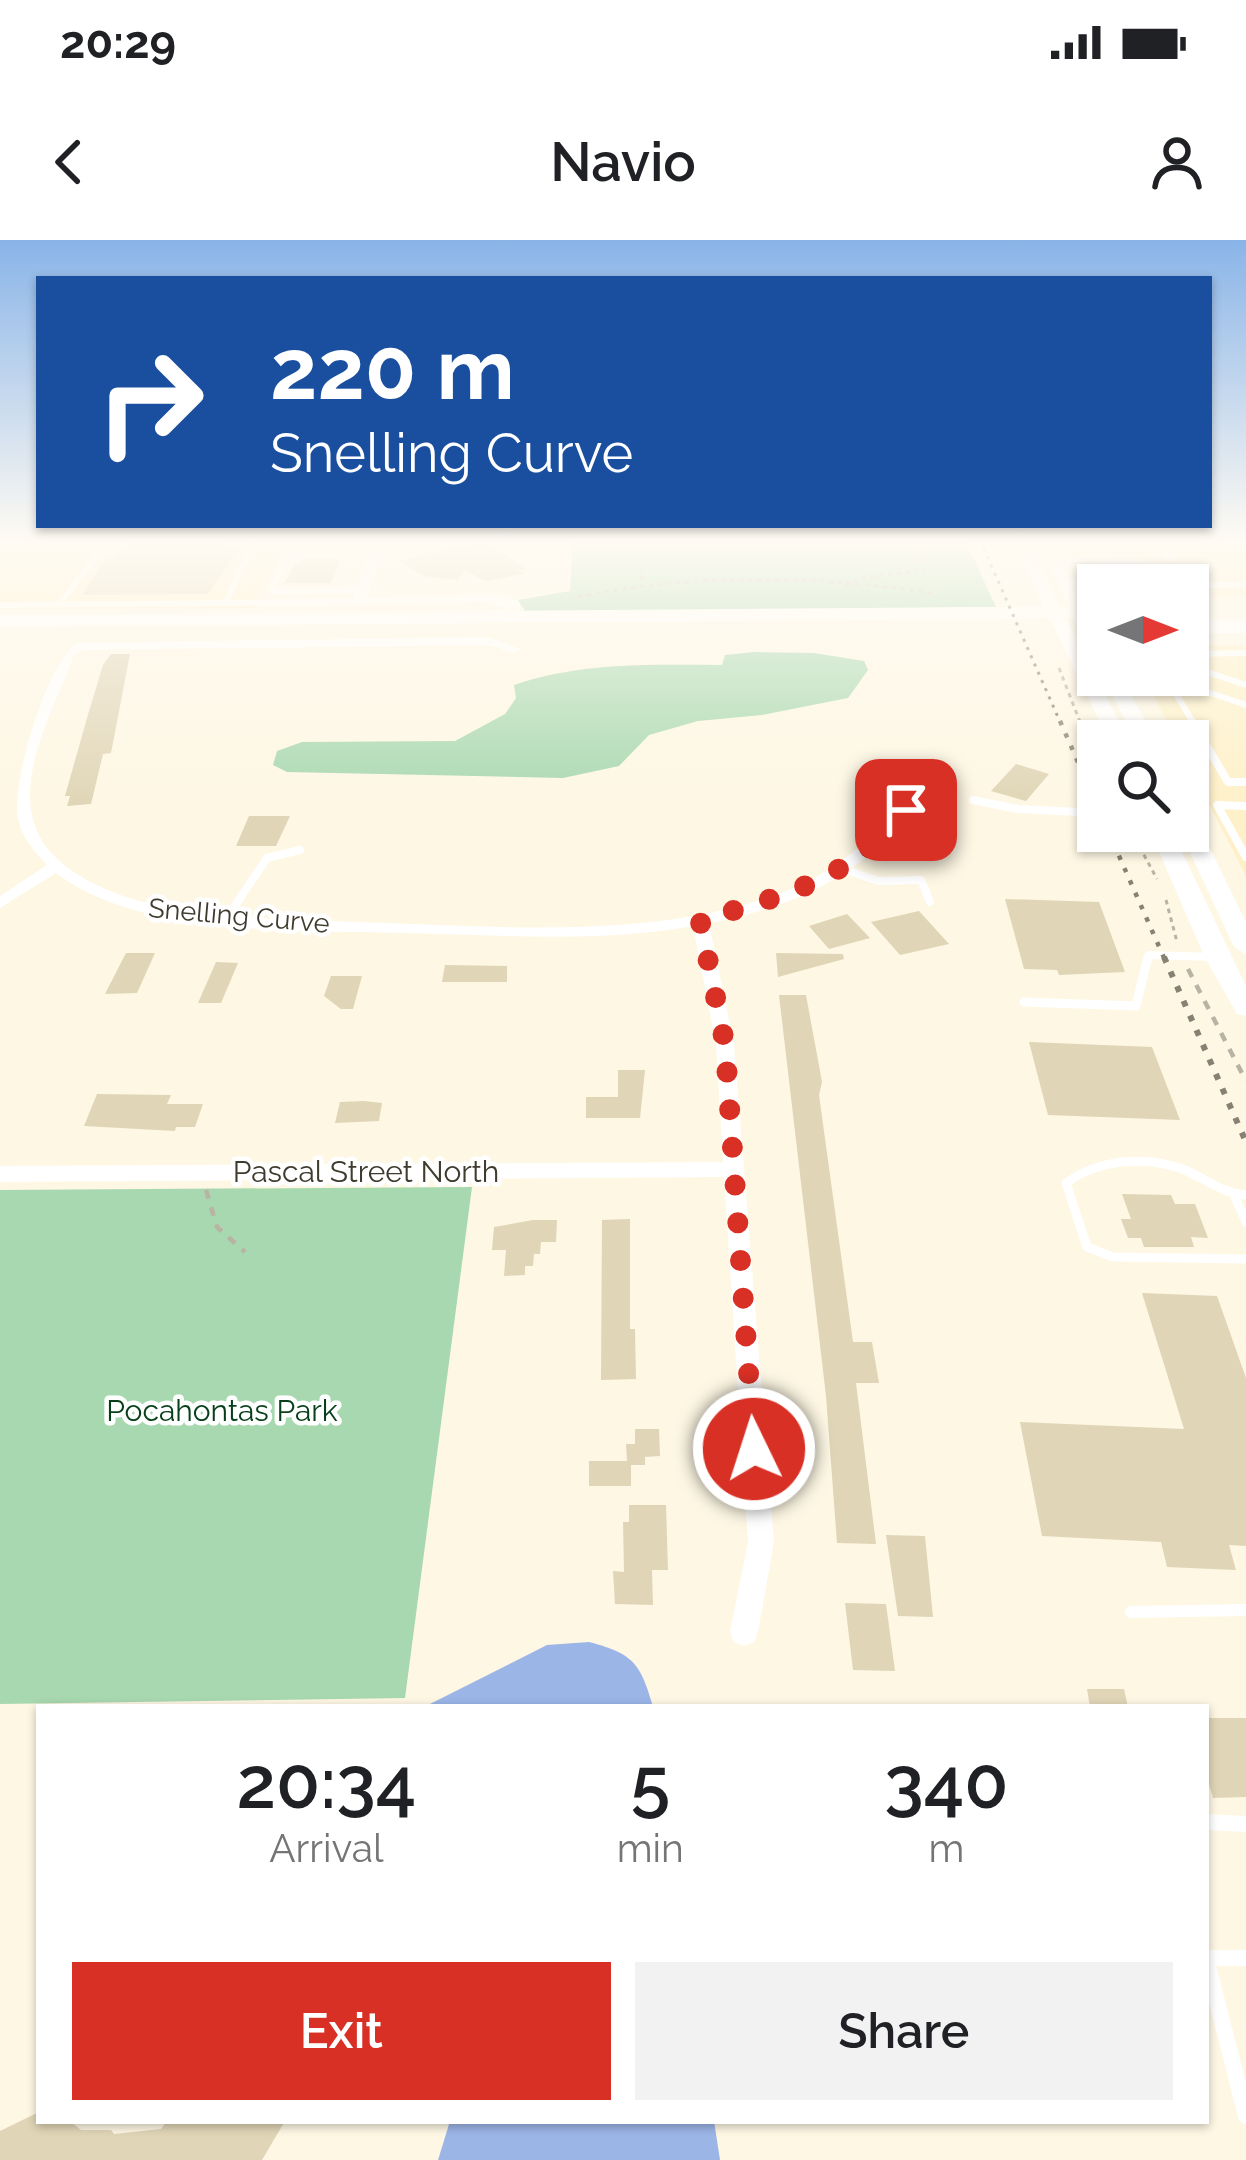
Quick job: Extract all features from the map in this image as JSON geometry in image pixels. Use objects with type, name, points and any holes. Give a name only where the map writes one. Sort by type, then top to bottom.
[{"type":"highway","points":[[61,630],[116,630]]},
{"type":"main road","points":[[1170,852],[1217,958],[1246,1008]]},
{"type":"main road","points":[[1199,852],[1246,947]]},
{"type":"main road","points":[[1217,958],[1246,959]]},
{"type":"street","points":[[0,903],[56,866],[29,832],[19,782],[68,655],[80,646],[487,641],[515,649]]},
{"type":"street","name":"Snelling Curve","points":[[56,866],[130,905],[226,919],[372,928],[557,930],[700,920],[787,895],[841,868],[889,833],[924,786]]},
{"type":"street","points":[[700,920],[725,1044],[761,1542],[744,1632]]},
{"type":"street","name":"Pascal Street North","points":[[0,1174],[731,1169]]},
{"type":"lane","points":[[1209,654],[1246,653]]},
{"type":"lane","points":[[1209,673],[1246,685]]},
{"type":"lane","points":[[1246,705],[1178,682],[1170,684],[1228,782],[1246,782]]},
{"type":"lane","points":[[973,800],[1018,809],[1077,812]]},
{"type":"lane","points":[[1246,806],[1217,805],[1246,856]]},
{"type":"lane","points":[[226,919],[267,858],[300,850]]},
{"type":"lane","points":[[841,868],[878,880],[921,880],[930,902]]},
{"type":"lane","points":[[1024,1002],[1136,1006],[1149,955],[1217,958]]},
{"type":"lane","points":[[1246,1222],[1240,1195],[1177,1167],[1099,1167],[1077,1172],[1066,1184],[1087,1247],[1113,1257],[1246,1259]]},
{"type":"lane","points":[[1131,1612],[1246,1610]]},
{"type":"lane","points":[[1209,1822],[1246,1824]]},
{"type":"lane","points":[[1209,1958],[1246,1958]]},
{"type":"lane","points":[[1209,1970],[1246,2116]]},
{"type":"path","points":[[1059,668],[1079,720]]},
{"type":"path","points":[[211,1173],[208,1208],[223,1240],[245,1252]]},
{"type":"shaded area","points":[[1209,645],[1246,645],[1246,876],[1209,804],[1209,720],[1166,720],[1154,696],[1209,696]]},
{"type":"green space","points":[[814,653],[864,661],[868,670],[848,698],[762,715],[698,721],[649,735],[619,766],[563,778],[287,772],[273,765],[277,751],[302,742],[455,741],[505,714],[516,698],[514,685],[565,672],[617,666],[722,665],[725,655]]},
{"type":"green space","name":"Pocahontas Park","points":[[472,1187],[405,1698],[0,1704],[0,1190]]},
{"type":"water","points":[[589,1642],[626,1656],[639,1670],[652,1704],[430,1704],[547,1645]]},
{"type":"water","points":[[449,2124],[714,2124],[720,2160],[438,2160]]},
{"type":"building","points":[[111,654],[130,654],[111,753],[103,754],[91,804],[67,806],[70,796],[65,796],[87,718],[103,665]]},
{"type":"building","points":[[1016,764],[1049,774],[1026,801],[991,791]]},
{"type":"building","points":[[249,816],[290,816],[276,846],[236,846]]},
{"type":"building","points":[[1005,899],[1099,902],[1125,972],[1059,975],[1057,970],[1024,969]]},
{"type":"building","points":[[919,911],[949,944],[900,955],[871,922]]},
{"type":"building","points":[[847,914],[870,938],[829,949],[809,926]]},
{"type":"building","points":[[126,953],[155,953],[137,993],[105,994]]},
{"type":"building","points":[[776,953],[843,954],[844,959],[778,977]]},
{"type":"building","points":[[216,962],[238,963],[221,1003],[198,1003]]},
{"type":"building","points":[[445,965],[507,966],[507,982],[442,982]]},
{"type":"building","points":[[331,976],[362,976],[353,1009],[341,1009],[324,996]]},
{"type":"building","points":[[779,995],[806,995],[822,1082],[819,1095],[853,1342],[872,1342],[879,1383],[856,1383],[876,1544],[837,1543],[826,1396]]},
{"type":"building","points":[[1029,1042],[1152,1047],[1180,1120],[1048,1115]]},
{"type":"building","points":[[618,1070],[645,1070],[640,1118],[586,1118],[586,1097],[618,1097]]},
{"type":"building","points":[[97,1094],[171,1095],[167,1104],[203,1104],[195,1127],[176,1127],[175,1131],[84,1126]]},
{"type":"building","points":[[340,1102],[382,1103],[379,1121],[335,1123]]},
{"type":"building","points":[[1122,1194],[1171,1195],[1175,1204],[1195,1204],[1208,1238],[1191,1237],[1194,1247],[1144,1247],[1141,1238],[1128,1238],[1121,1219],[1131,1219]]},
{"type":"building","points":[[630,1219],[630,1329],[635,1329],[636,1379],[601,1380],[602,1220]]},
{"type":"building","points":[[557,1220],[556,1242],[541,1242],[540,1254],[534,1254],[533,1266],[525,1266],[525,1275],[504,1276],[506,1250],[492,1250],[494,1227]]},
{"type":"building","points":[[1142,1293],[1217,1296],[1246,1378],[1246,1546],[1229,1545],[1236,1570],[1167,1567],[1161,1542],[1042,1536],[1020,1422],[1184,1429]]},
{"type":"building","points":[[635,1429],[659,1429],[660,1456],[645,1457],[645,1465],[631,1465],[631,1486],[589,1486],[589,1461],[627,1461],[626,1444],[635,1444]]},
{"type":"building","points":[[629,1505],[666,1505],[668,1570],[652,1570],[653,1605],[615,1604],[613,1571],[624,1572],[623,1522],[629,1522]]},
{"type":"building","points":[[886,1535],[925,1536],[933,1617],[898,1616]]},
{"type":"building","points":[[845,1603],[886,1604],[895,1671],[853,1670]]},
{"type":"building","points":[[1087,1689],[1124,1689],[1127,1704],[1090,1704]]},
{"type":"building","points":[[1209,1718],[1246,1718],[1246,1797],[1213,1798]]},
{"type":"building","points":[[36,2113],[36,2124],[74,2124],[81,2130],[111,2130],[114,2134],[161,2129],[165,2124],[283,2124],[262,2160],[0,2160],[0,2131]]},
{"type":"railway","points":[[1019,630],[1061,724]]},
{"type":"railway","points":[[1060,721],[1077,760]]},
{"type":"railway","points":[[1117,852],[1165,960]]},
{"type":"railway","points":[[1164,957],[1246,1142]]},
{"type":"route","points":[[754,1449],[725,1044],[700,920],[752,907],[821,880],[889,833],[906,810]]}]
